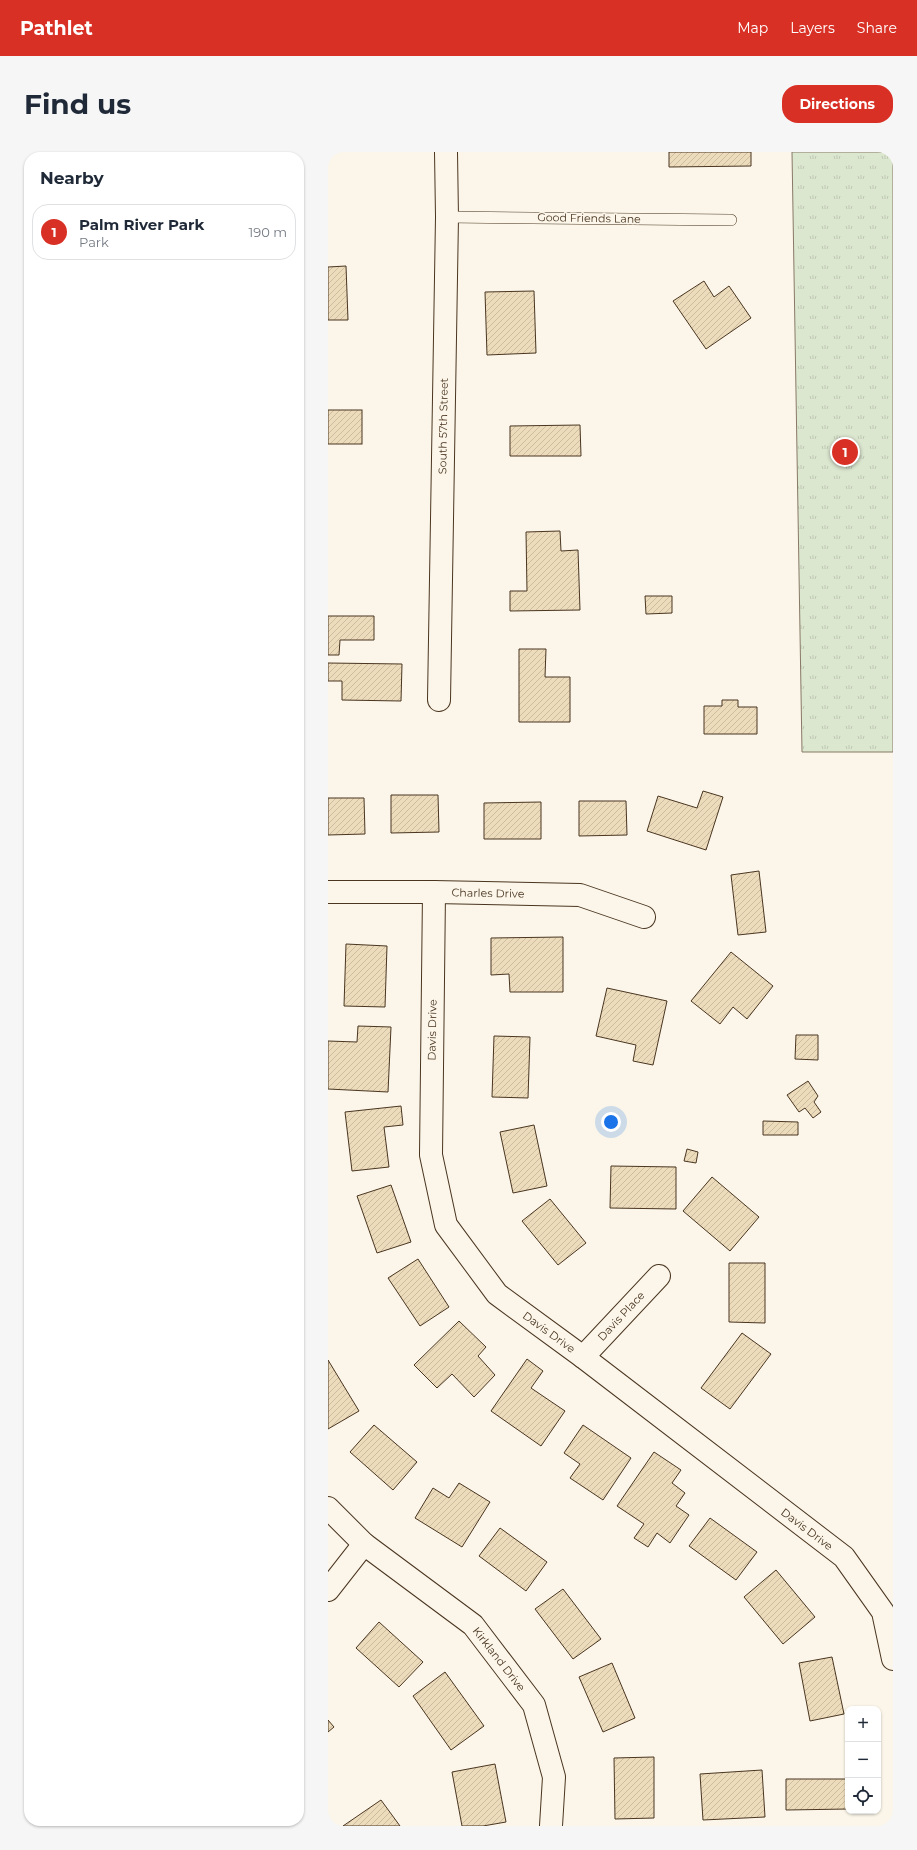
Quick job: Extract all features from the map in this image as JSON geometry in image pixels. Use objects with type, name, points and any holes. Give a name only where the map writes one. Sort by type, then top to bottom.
[{"type":"street","name":"South 57th Street","points":[[439,700],[447,217],[446,152]]},
{"type":"street","name":"Charles Drive","points":[[328,892],[434,892],[580,895],[644,917]]},
{"type":"street","name":"Davis Drive","points":[[434,892],[430,1155],[446,1225],[497,1294],[583,1357],[844,1557],[882,1612],[893,1659]]},
{"type":"street","name":"Davis Place","points":[[583,1357],[659,1276]]},
{"type":"street","name":"Kirkland Drive","points":[[328,1508],[364,1544],[472,1625],[534,1705],[554,1777],[550,1826]]},
{"type":"street","points":[[328,1590],[364,1544]]},
{"type":"lane","name":"Good Friends Lane","points":[[447,217],[732,220]]},
{"type":"green space","points":[[792,152],[893,152],[893,752],[802,752]]},
{"type":"building","points":[[669,152],[751,152],[751,166],[669,167]]},
{"type":"building","points":[[346,266],[348,320],[328,320],[328,267]]},
{"type":"building","points":[[704,281],[714,297],[729,286],[751,318],[706,349],[673,301]]},
{"type":"building","points":[[534,291],[536,353],[487,355],[485,292]]},
{"type":"building","points":[[328,410],[362,410],[362,444],[328,444]]},
{"type":"building","points":[[580,425],[581,456],[510,456],[510,426]]},
{"type":"building","points":[[560,531],[561,551],[578,550],[580,610],[510,611],[510,591],[527,591],[526,532]]},
{"type":"building","points":[[645,596],[672,596],[672,613],[646,614]]},
{"type":"building","points":[[328,616],[374,616],[374,640],[340,640],[339,655],[328,655]]},
{"type":"building","points":[[519,649],[546,649],[545,677],[570,677],[570,722],[519,722]]},
{"type":"building","points":[[328,663],[402,664],[401,701],[342,700],[342,681],[328,681]]},
{"type":"building","points":[[722,700],[738,700],[738,707],[757,707],[757,734],[704,734],[704,706],[722,706]]},
{"type":"building","points":[[703,791],[723,797],[706,850],[647,831],[658,796],[697,808]]},
{"type":"building","points":[[391,795],[438,795],[439,832],[391,833]]},
{"type":"building","points":[[328,798],[364,798],[365,834],[328,835]]},
{"type":"building","points":[[579,801],[626,801],[627,835],[579,836]]},
{"type":"building","points":[[541,802],[541,839],[484,839],[484,803]]},
{"type":"building","points":[[759,871],[766,932],[738,935],[731,875]]},
{"type":"building","points":[[563,937],[563,992],[510,992],[509,974],[491,975],[491,938]]},
{"type":"building","points":[[346,944],[387,946],[385,1007],[344,1006]]},
{"type":"building","points":[[731,952],[773,986],[747,1019],[733,1007],[720,1024],[691,1001]]},
{"type":"building","points":[[607,988],[667,1001],[653,1065],[633,1061],[636,1045],[596,1036]]},
{"type":"building","points":[[358,1026],[391,1027],[388,1092],[328,1089],[328,1041],[357,1042]]},
{"type":"building","points":[[796,1035],[818,1035],[818,1060],[795,1059]]},
{"type":"building","points":[[494,1036],[530,1037],[528,1098],[492,1097]]},
{"type":"building","points":[[808,1081],[818,1096],[814,1102],[821,1112],[813,1118],[805,1108],[799,1112],[787,1095]]},
{"type":"building","points":[[401,1106],[403,1125],[384,1127],[389,1167],[352,1171],[345,1112]]},
{"type":"building","points":[[763,1121],[798,1122],[798,1135],[763,1135]]},
{"type":"building","points":[[534,1125],[547,1186],[513,1193],[500,1132]]},
{"type":"building","points":[[687,1149],[698,1152],[696,1163],[684,1161]]},
{"type":"building","points":[[611,1166],[676,1167],[676,1209],[610,1208]]},
{"type":"building","points":[[712,1177],[759,1217],[730,1251],[683,1211]]},
{"type":"building","points":[[391,1185],[411,1242],[377,1253],[357,1196]]},
{"type":"building","points":[[550,1199],[586,1243],[558,1265],[522,1221]]},
{"type":"building","points":[[418,1259],[449,1307],[420,1326],[388,1278]]},
{"type":"building","points":[[729,1263],[765,1263],[765,1323],[729,1322]]},
{"type":"building","points":[[459,1321],[486,1347],[478,1356],[495,1375],[474,1397],[452,1374],[437,1388],[414,1365]]},
{"type":"building","points":[[742,1333],[771,1354],[730,1409],[701,1388]]},
{"type":"building","points":[[527,1359],[543,1371],[531,1388],[565,1411],[541,1446],[491,1411]]},
{"type":"building","points":[[328,1360],[359,1411],[328,1429]]},
{"type":"building","points":[[374,1425],[417,1462],[393,1490],[350,1452]]},
{"type":"building","points":[[583,1425],[631,1458],[603,1500],[570,1478],[580,1464],[564,1453]]},
{"type":"building","points":[[654,1452],[681,1470],[672,1483],[685,1493],[676,1506],[689,1515],[670,1543],[657,1533],[648,1547],[634,1538],[644,1524],[617,1506]]},
{"type":"building","points":[[459,1483],[490,1502],[462,1547],[415,1518],[433,1488],[449,1498]]},
{"type":"building","points":[[710,1518],[757,1552],[736,1580],[689,1546]]},
{"type":"building","points":[[500,1528],[547,1562],[526,1591],[479,1556]]},
{"type":"building","points":[[776,1570],[815,1617],[783,1644],[744,1597]]},
{"type":"building","points":[[563,1589],[601,1639],[573,1659],[535,1609]]},
{"type":"building","points":[[379,1622],[423,1662],[399,1687],[356,1648]]},
{"type":"building","points":[[832,1657],[844,1714],[810,1721],[799,1663]]},
{"type":"building","points":[[612,1663],[635,1718],[603,1732],[579,1677]]},
{"type":"building","points":[[445,1672],[484,1726],[451,1750],[413,1696]]},
{"type":"building","points":[[328,1720],[334,1727],[328,1732]]},
{"type":"building","points":[[654,1757],[654,1818],[615,1819],[614,1758]]},
{"type":"building","points":[[495,1764],[506,1822],[483,1826],[462,1826],[452,1772]]},
{"type":"building","points":[[762,1770],[765,1817],[703,1820],[700,1774]]},
{"type":"building","points":[[786,1779],[845,1779],[845,1809],[786,1810]]},
{"type":"building","points":[[381,1800],[400,1826],[343,1826]]},
{"type":"place","name":"Palm River Park","points":[[845,452]]}]
